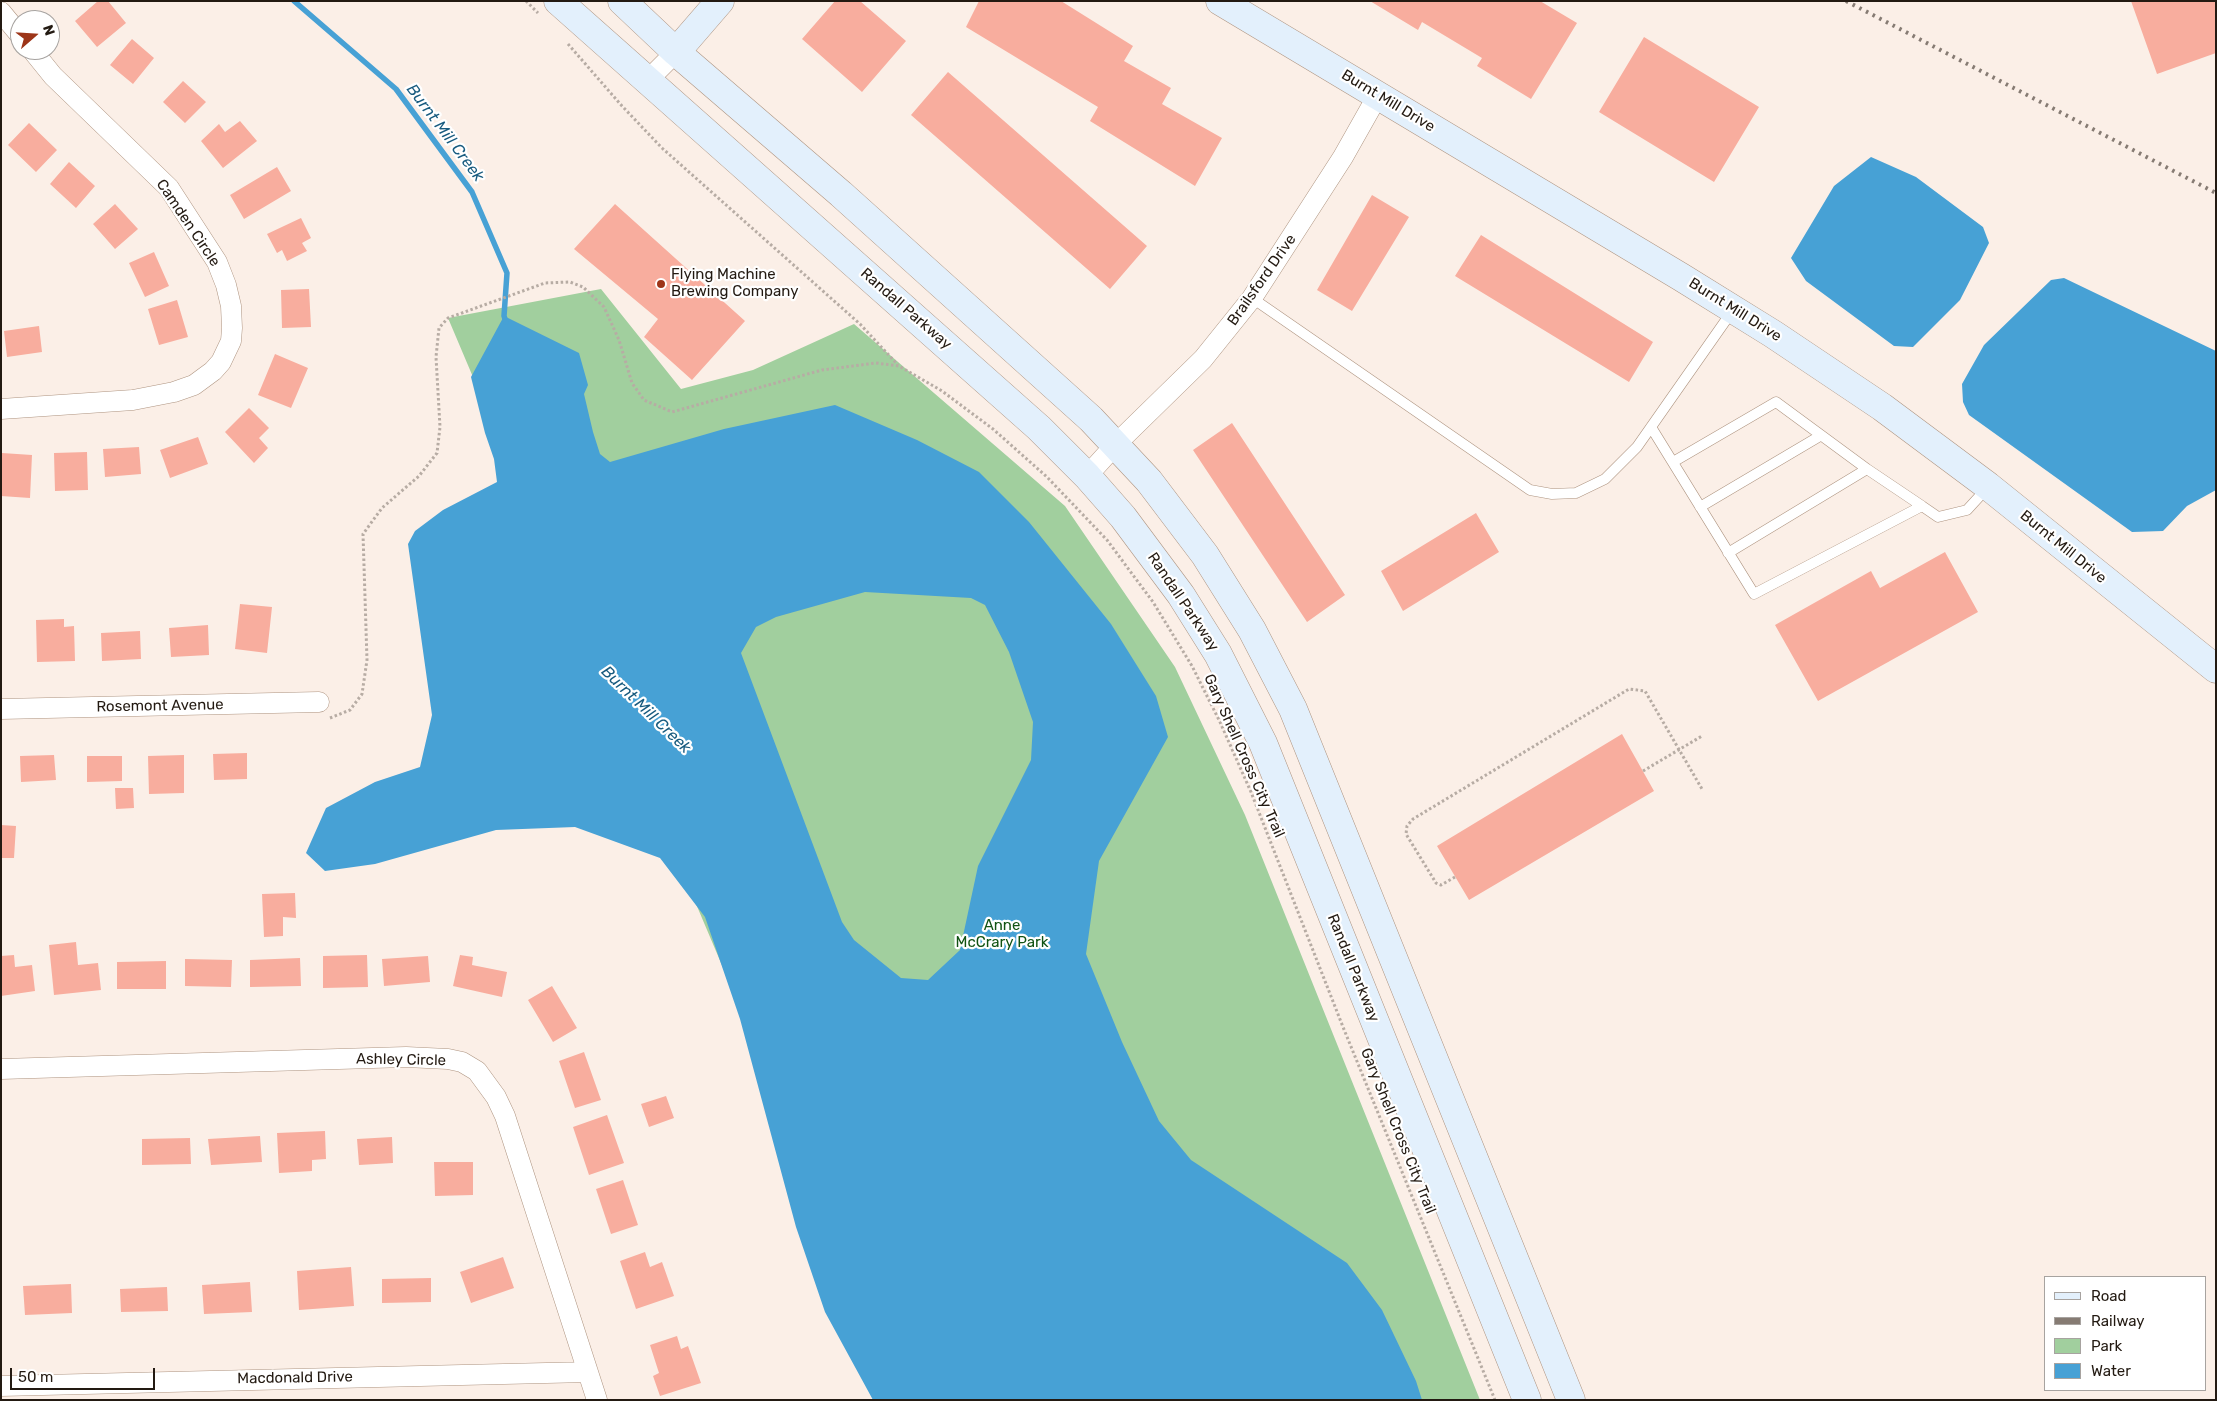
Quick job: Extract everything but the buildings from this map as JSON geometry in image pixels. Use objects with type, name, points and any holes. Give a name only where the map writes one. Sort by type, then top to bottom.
[{"type":"main road","points":[[622,1],[676,52],[970,308],[1062,391],[1116,444],[1149,481],[1205,555],[1252,630],[1293,709],[1571,1400]]},
{"type":"main road","points":[[676,52],[720,1]]},
{"type":"main road","name":"Burnt Mill Drive","points":[[1220,1],[1378,94],[1734,310],[1882,406],[1988,486],[2216,669]]},
{"type":"main road","name":"Randall Parkway","points":[[549,8],[648,81],[1046,434],[1087,476],[1135,532],[1181,595],[1218,654],[1248,711],[1294,818],[1527,1400]]},
{"type":"street","points":[[1,12],[10,23]]},
{"type":"street","points":[[648,81],[676,52]]},
{"type":"street","name":"Camden Circle","points":[[1,409],[133,400],[174,392],[194,384],[213,371],[231,341],[231,306],[226,284],[217,262],[169,188],[53,76],[40,60]]},
{"type":"street","name":"Brailsford Drive","points":[[1087,476],[1116,444],[1203,358],[1252,298],[1343,157],[1378,94]]},
{"type":"street","name":"Rosemont Avenue","points":[[1,710],[323,710]]},
{"type":"street","name":"Ashley Circle","points":[[1,1069],[406,1057],[448,1059],[462,1062],[478,1071],[496,1097],[505,1116],[597,1400]]},
{"type":"street","name":"Macdonald Drive","points":[[1,1386],[588,1372]]},
{"type":"lane","points":[[1252,298],[1530,490],[1552,494],[1576,493],[1605,479],[1637,447],[1734,310]]},
{"type":"lane","points":[[1673,462],[1776,402],[1820,436],[1938,517],[1967,510],[1988,486]]},
{"type":"lane","points":[[1651,426],[1754,594],[1922,506]]},
{"type":"lane","points":[[1700,507],[1820,436]]},
{"type":"lane","points":[[1728,553],[1867,469]]},
{"type":"path","points":[[526,1],[549,8]]},
{"type":"path","points":[[566,41],[622,106],[662,148],[860,324],[898,366]]},
{"type":"path","name":"Gary Shell Cross City Trail","points":[[323,710],[334,718],[350,710],[362,694],[368,660],[363,534],[382,508],[419,476],[437,453],[440,427],[436,357],[439,328],[448,318],[546,283],[570,282],[583,287],[604,307],[619,340],[632,383],[644,400],[672,412],[822,370],[876,363],[898,366],[942,391],[993,430],[1047,477],[1107,540],[1153,602],[1192,666],[1220,722],[1251,792],[1343,1027],[1495,1400]]},
{"type":"path","points":[[1456,878],[1442,885],[1436,883],[1406,834],[1407,826],[1413,819],[1629,689],[1644,691],[1702,789]]},
{"type":"path","points":[[1643,771],[1702,736]]},
{"type":"green space","name":"Anne McCrary Park","points":[[601,289],[681,389],[753,370],[854,324],[1065,506],[1175,667],[1245,815],[1480,1400],[906,1400],[448,318]]},
{"type":"water","points":[[1871,157],[1916,177],[1983,227],[1989,243],[1960,300],[1913,347],[1894,346],[1806,281],[1791,258],[1834,186]]},
{"type":"water","points":[[2064,278],[2216,351],[2216,490],[2187,506],[2163,531],[2132,532],[1969,415],[1963,402],[1962,384],[1984,345],[2051,280]]},
{"type":"water","name":"Anne McCrary Park","points":[[504,316],[579,353],[588,385],[584,394],[593,432],[600,454],[610,462],[724,429],[835,405],[917,440],[979,472],[1029,522],[1111,624],[1156,696],[1168,737],[1099,861],[1086,954],[1122,1042],[1159,1121],[1191,1160],[1347,1263],[1382,1310],[1416,1381],[1422,1400],[873,1400],[825,1312],[796,1227],[740,1019],[705,917],[660,858],[575,827],[496,830],[375,864],[325,871],[306,853],[326,808],[375,782],[420,767],[432,715],[408,544],[415,531],[443,510],[497,482],[494,459],[485,433],[471,377]],"holes":[[[865,592],[971,598],[985,605],[1009,652],[1033,722],[1031,760],[978,866],[960,950],[928,980],[901,978],[854,940],[842,922],[741,653],[756,627],[776,617]]]},
{"type":"waterway","name":"Burnt Mill Creek","points":[[294,1],[396,89],[472,192],[507,273],[504,316],[506,322]]},
{"type":"railway","points":[[1846,1],[2216,193]]},
{"type":"place","name":"Flying Machine Brewing Company","points":[[661,284]]}]
